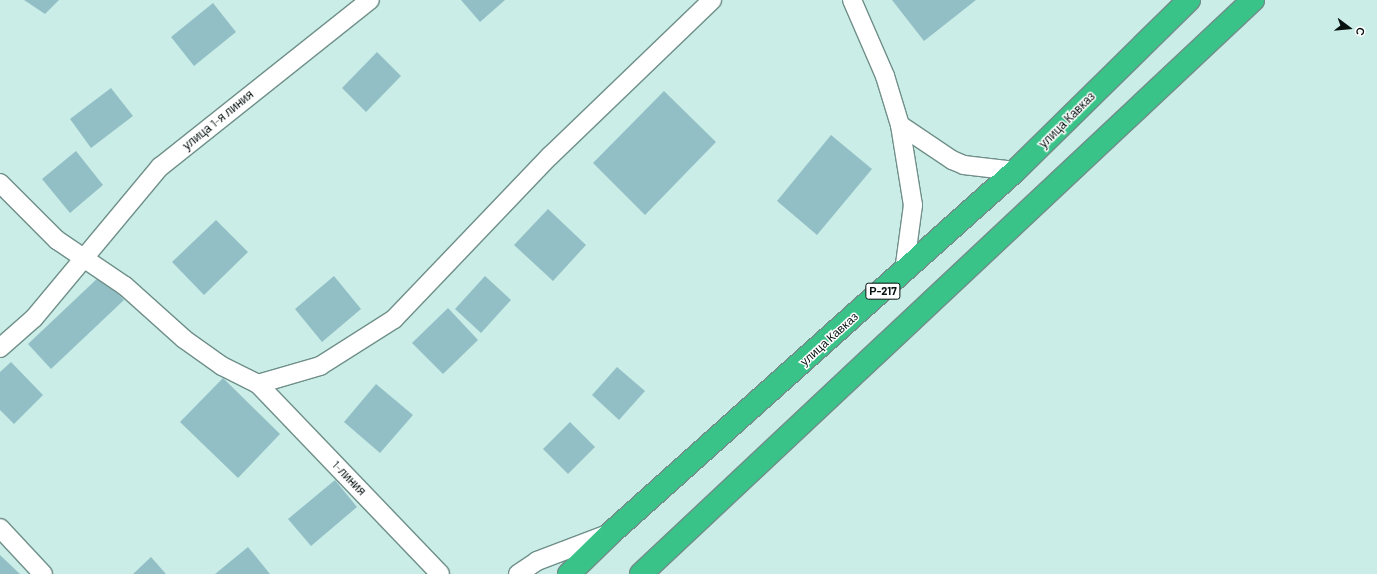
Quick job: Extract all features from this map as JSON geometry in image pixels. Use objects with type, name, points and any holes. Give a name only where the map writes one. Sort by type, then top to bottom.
[{"type":"highway","name":"улица Кавказ","points":[[569,574],[612,532],[904,272],[1014,171],[1189,0]]},
{"type":"highway","points":[[641,574],[1253,0]]},
{"type":"street","name":"улица 1-я линия","points":[[0,348],[34,318],[160,167],[370,0]]},
{"type":"street","points":[[258,384],[320,366],[394,319],[550,156],[712,0]]},
{"type":"street","points":[[852,0],[885,76],[900,124],[913,206],[904,272]]},
{"type":"street","points":[[900,124],[958,162],[1014,171]]},
{"type":"street","name":"1-линия","points":[[0,183],[58,240],[125,286],[184,339],[222,366],[258,384],[440,574]]},
{"type":"street","points":[[0,528],[43,574]]},
{"type":"street","points":[[518,574],[537,561],[612,532]]},
{"type":"building","points":[[24,0],[59,0],[45,14]]},
{"type":"building","points":[[461,0],[505,0],[480,22]]},
{"type":"building","points":[[892,0],[976,0],[924,41]]},
{"type":"building","points":[[213,3],[236,32],[194,66],[171,37]]},
{"type":"building","points":[[377,52],[401,76],[366,112],[342,88]]},
{"type":"building","points":[[111,88],[133,116],[91,148],[70,119]]},
{"type":"building","points":[[664,91],[716,142],[645,215],[593,163]]},
{"type":"building","points":[[831,135],[872,169],[817,235],[777,201]]},
{"type":"building","points":[[76,151],[103,185],[70,213],[42,179]]},
{"type":"building","points":[[548,209],[586,245],[553,281],[514,245]]},
{"type":"building","points":[[216,220],[248,252],[204,295],[172,262]]},
{"type":"building","points":[[101,275],[124,300],[51,369],[28,344]]},
{"type":"building","points":[[334,276],[361,309],[322,342],[295,309]]},
{"type":"building","points":[[485,276],[511,300],[481,333],[455,309]]},
{"type":"building","points":[[448,308],[478,340],[443,374],[412,343]]},
{"type":"building","points":[[11,362],[43,395],[14,424],[0,410],[0,372]]},
{"type":"building","points":[[617,367],[645,391],[619,420],[592,395]]},
{"type":"building","points":[[223,378],[280,434],[238,478],[180,422]]},
{"type":"building","points":[[376,384],[413,415],[380,453],[344,422]]},
{"type":"building","points":[[570,422],[595,447],[568,474],[543,449]]},
{"type":"building","points":[[335,480],[357,507],[311,546],[288,519]]},
{"type":"building","points":[[248,547],[270,574],[215,574]]},
{"type":"building","points":[[0,555],[20,574],[0,574]]},
{"type":"building","points":[[151,557],[166,574],[133,574]]}]
